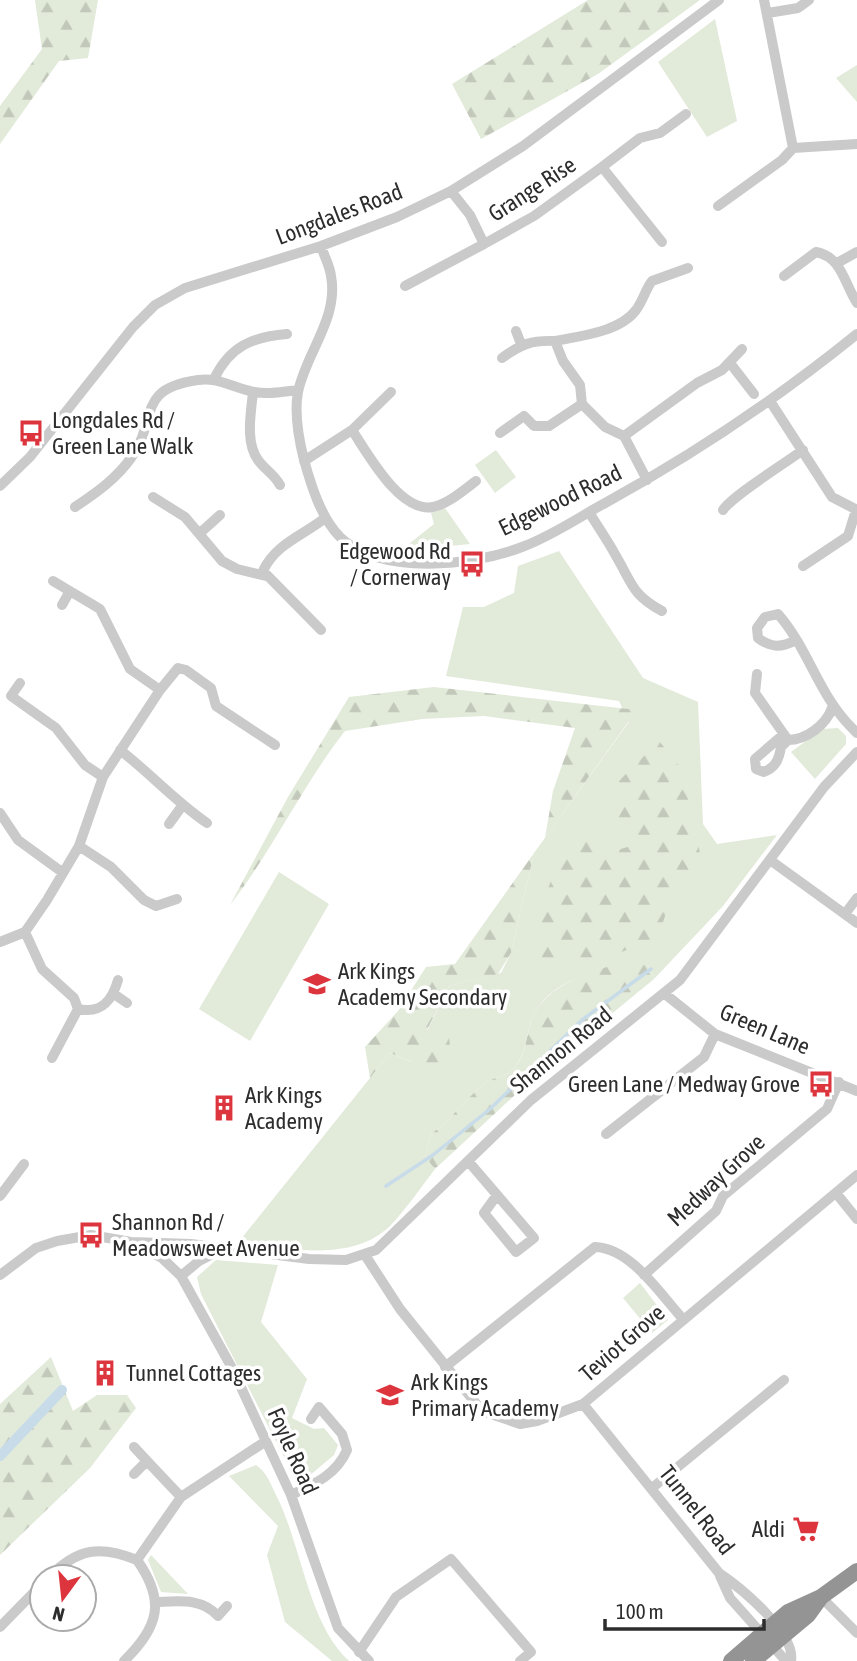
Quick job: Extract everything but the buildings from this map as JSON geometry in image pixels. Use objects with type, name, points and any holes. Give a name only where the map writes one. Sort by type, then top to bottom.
[{"type":"highway","points":[[753,1661],[801,1604],[821,1597],[857,1571]]},
{"type":"highway","points":[[731,1661],[773,1634]]},
{"type":"street","name":"Longdales Road","points":[[0,486],[30,457],[133,327],[156,305],[185,288],[321,246],[397,217],[451,191],[523,146],[719,0]]},
{"type":"street","points":[[764,0],[793,148]]},
{"type":"street","points":[[768,13],[786,12],[809,0]]},
{"type":"street","name":"Grange Rise","points":[[405,286],[534,216],[640,138],[660,132],[686,114]]},
{"type":"street","points":[[718,206],[782,160],[793,148],[857,144]]},
{"type":"street","name":"Grange Rise","points":[[602,167],[662,242]]},
{"type":"street","name":"Grange Rise","points":[[451,191],[470,215],[484,244]]},
{"type":"street","name":"Edgewood Road","points":[[321,246],[331,276],[332,294],[328,314],[298,390],[297,415],[304,461],[325,518],[342,538],[359,550],[397,564],[416,565],[497,554],[522,547],[704,447],[770,401],[857,334]]},
{"type":"street","points":[[784,276],[816,252],[829,254],[837,263],[857,303]]},
{"type":"street","points":[[837,263],[857,252]]},
{"type":"street","points":[[502,358],[521,344],[533,340],[555,341],[606,329],[629,317],[637,309],[652,281],[688,268]]},
{"type":"street","points":[[516,331],[521,344]]},
{"type":"street","points":[[214,379],[231,351],[243,344],[288,334]]},
{"type":"street","points":[[555,341],[563,361],[580,385],[582,404],[605,427],[624,436],[647,480]]},
{"type":"street","points":[[624,436],[697,383],[730,363],[742,349]]},
{"type":"street","points":[[730,363],[754,394]]},
{"type":"street","points":[[75,508],[104,487],[132,456],[144,435],[150,404],[163,390],[198,379],[214,379],[253,392],[298,390]]},
{"type":"street","points":[[253,392],[250,426],[252,447],[258,461],[274,473],[281,485]]},
{"type":"street","points":[[304,461],[352,430],[391,392]]},
{"type":"street","points":[[770,401],[832,497],[856,510],[848,536],[803,566]]},
{"type":"street","points":[[500,433],[524,416],[534,426],[550,426],[582,404]]},
{"type":"street","points":[[352,430],[384,477],[407,501],[422,507],[436,507],[476,481]]},
{"type":"street","points":[[723,510],[731,497],[761,482],[803,450]]},
{"type":"street","points":[[153,497],[185,517],[222,561],[237,569],[266,576]]},
{"type":"street","points":[[589,512],[617,556],[631,587],[646,602],[662,611]]},
{"type":"street","points":[[200,534],[220,515]]},
{"type":"street","points":[[321,630],[263,570],[267,561],[297,535],[325,518]]},
{"type":"street","points":[[53,581],[100,609],[130,669],[160,690]]},
{"type":"street","points":[[62,606],[70,591]]},
{"type":"street","points":[[796,640],[832,708],[857,733]]},
{"type":"street","points":[[0,942],[25,932],[79,846],[103,777],[160,690],[178,668],[186,670],[211,688],[216,706],[275,745]]},
{"type":"street","points":[[757,674],[755,693],[786,737],[799,740],[828,720],[832,708]]},
{"type":"street","points":[[20,683],[11,696],[56,728],[85,765],[103,777]]},
{"type":"street","points":[[120,750],[161,782],[182,806],[207,823]]},
{"type":"street","name":"Shannon Road","points":[[0,1275],[26,1254],[57,1241],[91,1236],[131,1242],[173,1242],[309,1259],[346,1259],[376,1250],[531,1100],[665,994],[711,941],[824,787],[857,752]]},
{"type":"street","points":[[169,824],[182,806]]},
{"type":"street","points":[[0,813],[18,840],[62,872]]},
{"type":"street","points":[[79,846],[111,867],[144,900],[156,906],[177,899]]},
{"type":"street","points":[[770,860],[857,923]]},
{"type":"street","points":[[845,914],[857,898]]},
{"type":"street","points":[[25,932],[42,969],[74,998],[78,1009],[52,1058]]},
{"type":"street","points":[[78,1009],[97,1010],[114,994],[118,980]]},
{"type":"street","points":[[114,994],[127,1003]]},
{"type":"street","name":"Green Lane","points":[[665,994],[715,1034],[857,1091]]},
{"type":"street","points":[[606,1134],[704,1057],[715,1034]]},
{"type":"street","name":"Medway Grove","points":[[644,1275],[716,1211],[723,1196],[827,1109],[839,1082]]},
{"type":"street","points":[[468,1161],[534,1238],[516,1252],[484,1213],[497,1195]]},
{"type":"street","points":[[0,1196],[23,1164]]},
{"type":"street","name":"Teviot Grove","points":[[365,1255],[400,1309],[482,1411],[520,1424],[537,1421],[583,1404],[857,1175]]},
{"type":"street","points":[[836,1193],[857,1219]]},
{"type":"street","name":"Foyle Road","points":[[131,1242],[162,1258],[181,1276],[232,1368],[291,1495],[338,1628],[369,1661]]},
{"type":"street","points":[[162,1258],[173,1242]]},
{"type":"street","points":[[191,1244],[206,1258]]},
{"type":"street","points":[[445,1367],[595,1247],[609,1247],[644,1275],[683,1318]]},
{"type":"street","points":[[181,1276],[222,1249]]},
{"type":"street","points":[[652,1488],[784,1380]]},
{"type":"street","name":"Tunnel Road","points":[[583,1404],[719,1573],[741,1589],[773,1634]]},
{"type":"street","points":[[291,1495],[314,1485],[341,1465],[347,1450],[342,1434],[318,1407],[311,1419]]},
{"type":"street","points":[[137,1560],[181,1497],[266,1441]]},
{"type":"street","points":[[134,1447],[181,1497]]},
{"type":"street","points":[[134,1474],[147,1461]]},
{"type":"street","points":[[66,1563],[77,1554],[100,1550],[137,1560],[153,1586],[157,1602],[153,1622],[141,1645],[124,1661]]},
{"type":"street","points":[[359,1652],[396,1597],[451,1559],[531,1652],[520,1661]]},
{"type":"street","points":[[719,1573],[730,1598],[792,1649],[788,1661]]},
{"type":"street","points":[[821,1597],[857,1633]]},
{"type":"street","points":[[0,1627],[28,1598]]},
{"type":"street","points":[[157,1602],[189,1601],[210,1608],[218,1616],[228,1606]]},
{"type":"street","points":[[773,1634],[788,1661]]},
{"type":"green space","points":[[35,0],[98,0],[88,58],[59,61],[0,144],[0,106],[42,49]]},
{"type":"green space","points":[[588,0],[700,0],[598,74],[481,139],[452,84]]},
{"type":"green space","points":[[715,19],[737,121],[707,137],[658,62]]},
{"type":"green space","points":[[857,65],[857,102],[836,78]]},
{"type":"green space","points":[[496,450],[516,477],[495,493],[475,465]]},
{"type":"green space","points":[[445,508],[470,544],[400,551],[434,524],[431,513]]},
{"type":"green space","points":[[559,551],[643,678],[698,702],[703,824],[717,844],[777,835],[723,906],[654,979],[648,965],[600,972],[569,982],[544,1000],[531,1021],[518,1062],[510,1071],[485,1083],[431,1134],[425,1157],[435,1169],[391,1225],[376,1237],[358,1245],[319,1250],[279,1247],[241,1239],[390,1053],[412,1062],[449,986],[501,973],[511,953],[534,853],[629,722],[619,701],[446,676],[463,607],[484,607],[514,593],[518,566]]},
{"type":"green space","points":[[434,687],[637,710],[545,838],[553,791],[575,728],[484,716],[422,719],[345,731],[230,905],[288,797],[349,697]]},
{"type":"green space","points":[[838,728],[846,736],[846,744],[815,779],[791,752],[822,729]]},
{"type":"green space","points":[[659,741],[681,768],[700,853],[670,902],[658,936],[606,959],[544,961],[534,944],[545,897],[556,871],[576,847],[590,837],[614,851],[634,845],[609,812],[615,785]]},
{"type":"green space","points":[[534,853],[511,953],[498,974],[449,986],[427,1030],[449,1037],[451,1054],[439,1067],[425,1067],[390,1053],[370,1078],[365,1047],[398,1011],[426,967],[455,964]]},
{"type":"green space","points":[[279,872],[329,904],[250,1041],[199,1009]]},
{"type":"green space","points":[[614,965],[648,965],[654,979],[530,1081],[435,1169],[425,1157],[431,1134],[485,1083],[513,1069],[522,1056],[531,1021],[541,1004],[569,982]]},
{"type":"green space","points":[[216,1260],[278,1265],[261,1322],[307,1379],[292,1418],[314,1429],[324,1428],[338,1445],[334,1455],[309,1476],[291,1471],[201,1294],[197,1277]]},
{"type":"green space","points":[[640,1283],[668,1320],[652,1333],[623,1298]]},
{"type":"green space","points":[[51,1357],[73,1411],[97,1395],[127,1395],[136,1408],[90,1468],[0,1555],[0,1404]]},
{"type":"green space","points":[[256,1465],[268,1479],[286,1517],[307,1584],[324,1626],[349,1661],[332,1661],[285,1622],[267,1555],[278,1526],[229,1476]]},
{"type":"green space","points":[[151,1555],[188,1594],[161,1592],[148,1560]]},
{"type":"waterway","points":[[386,1186],[433,1155],[490,1109],[582,1020],[651,969]]},
{"type":"waterway","points":[[0,1456],[62,1390]]},
{"type":"place","name":"Longdales Rd / Green Lane Walk","points":[[31,433]]},
{"type":"place","name":"Edgewood Rd / Cornerway","points":[[472,564]]},
{"type":"place","name":"Ark Kings Academy Secondary","points":[[317,984]]},
{"type":"place","name":"Green Lane / Medway Grove","points":[[821,1084]]},
{"type":"place","name":"Ark Kings Academy","points":[[224,1108]]},
{"type":"place","name":"Shannon Rd / Meadowsweet Avenue","points":[[91,1235]]},
{"type":"place","name":"Tunnel Cottages","points":[[105,1373]]},
{"type":"place","name":"Ark Kings Primary Academy","points":[[390,1395]]},
{"type":"place","name":"Aldi","points":[[806,1529]]}]
